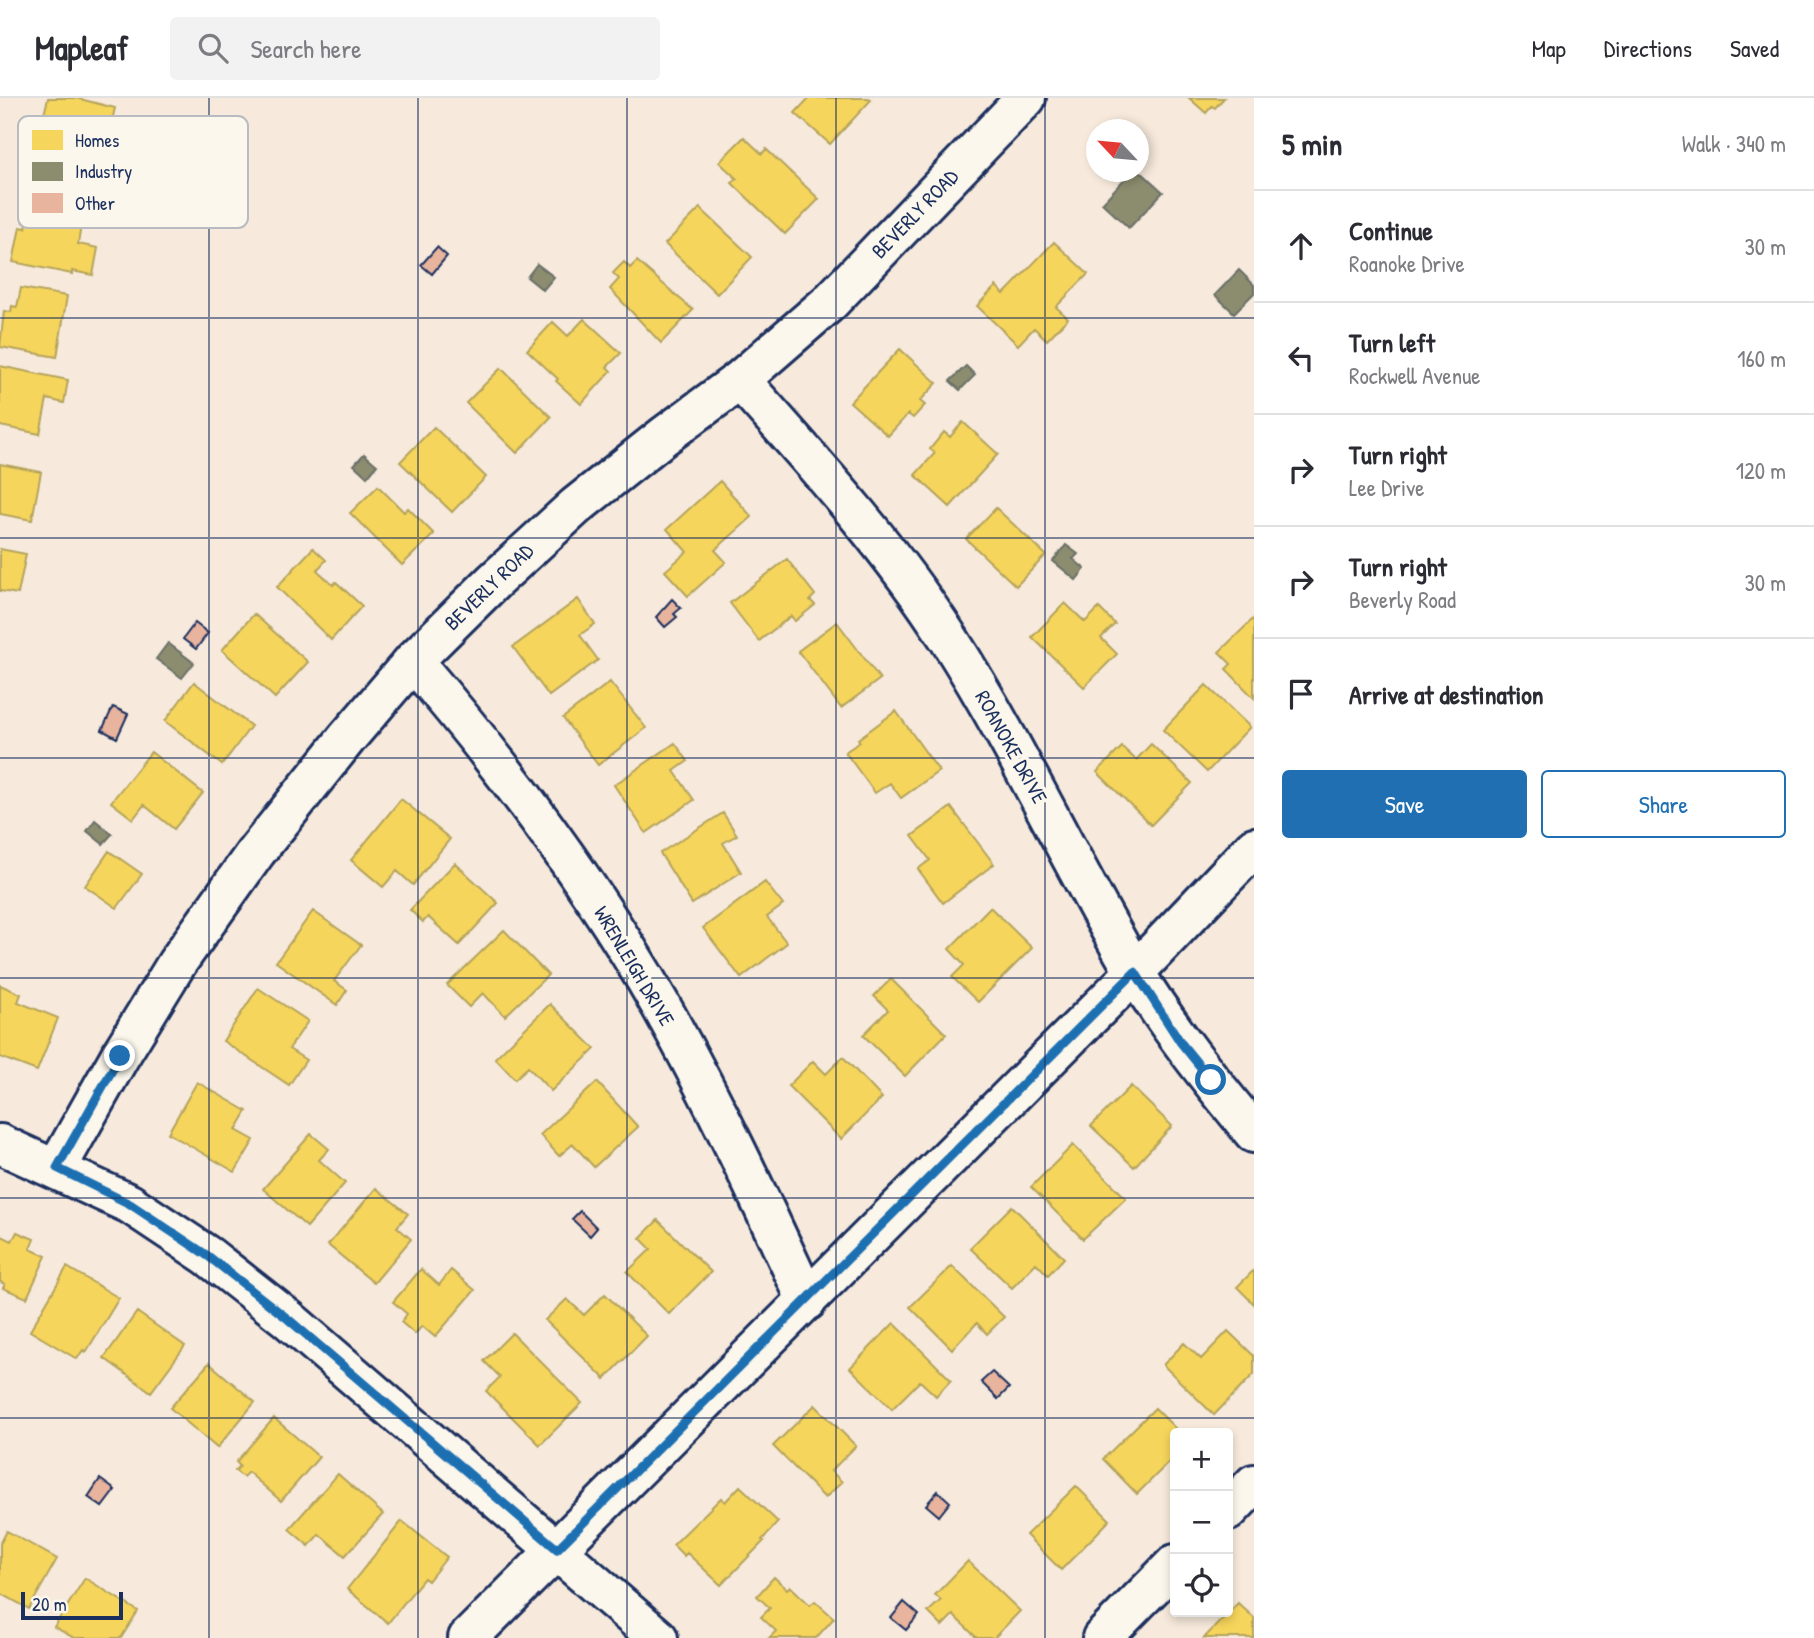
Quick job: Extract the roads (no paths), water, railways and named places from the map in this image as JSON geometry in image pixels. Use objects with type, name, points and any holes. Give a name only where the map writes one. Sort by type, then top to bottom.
[{"type":"street","name":"BEVERLY ROAD","points":[[57,1168],[120,1056],[177,963],[256,852],[413,661],[494,581],[576,506],[740,380],[830,302],[1026,98]]},
{"type":"street","name":"ROANOKE DRIVE","points":[[740,380],[847,500],[902,570],[949,639],[991,709],[1135,972],[1181,1043],[1254,1133]]},
{"type":"street","name":"WRENLEIGH DRIVE","points":[[413,661],[471,729],[600,908],[660,1004],[725,1125],[807,1301]]},
{"type":"street","points":[[468,1638],[1135,972],[1254,846]]},
{"type":"street","points":[[0,1144],[130,1204],[208,1256],[298,1328],[659,1638]]},
{"type":"street","points":[[1233,1506],[1254,1484]]},
{"type":"street","points":[[1102,1638],[1170,1569]]}]
